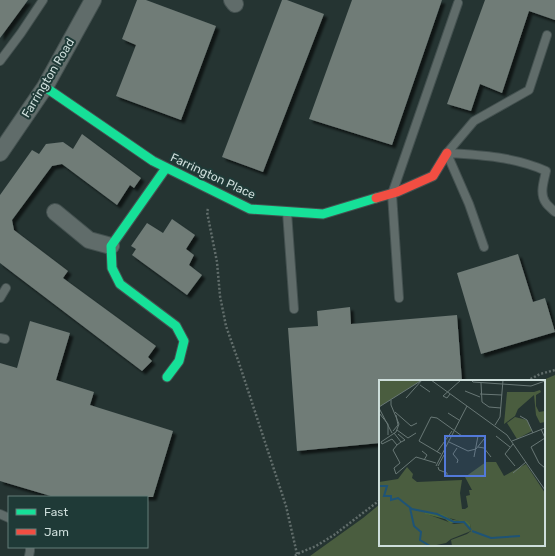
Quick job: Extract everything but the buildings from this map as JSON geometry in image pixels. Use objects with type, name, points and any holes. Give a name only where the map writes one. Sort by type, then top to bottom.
[{"type":"street","name":"Farrington Road","points":[[0,153],[45,87],[94,0]]},
{"type":"street","name":"Farrington Place","points":[[45,87],[153,161],[250,209],[323,214],[392,194],[433,176],[447,153]]},
{"type":"street","points":[[166,168],[111,246],[112,268],[120,284],[176,326],[184,341],[179,361],[167,377]]},
{"type":"street","points":[[55,212],[89,240],[111,246]]},
{"type":"lane","points":[[0,61],[44,0]]},
{"type":"lane","points":[[399,298],[392,194],[458,3]]},
{"type":"lane","points":[[447,153],[474,121],[529,90],[547,35]]},
{"type":"lane","points":[[447,153],[487,156],[512,160],[534,165],[546,171],[542,193],[544,202],[555,212]]},
{"type":"lane","points":[[447,153],[469,204],[484,247]]},
{"type":"lane","points":[[287,211],[294,309]]},
{"type":"lane","points":[[0,298],[6,288]]},
{"type":"path","points":[[210,190],[207,212],[217,262],[220,296],[226,326],[286,506],[296,555],[316,546],[334,535],[379,501]]},
{"type":"path","points":[[529,380],[540,374],[555,370]]},
{"type":"green space","points":[[555,375],[555,556],[310,556],[379,505],[379,546],[545,546],[545,380],[543,380]]},
{"type":"traffic: fast","points":[[45,87],[153,161],[250,209],[323,214],[376,198]]},
{"type":"traffic: fast","points":[[166,168],[111,246],[112,268],[120,284],[176,326],[184,341],[179,361],[167,377]]},
{"type":"traffic: jam","points":[[376,198],[397,192],[433,176],[447,153]]}]
